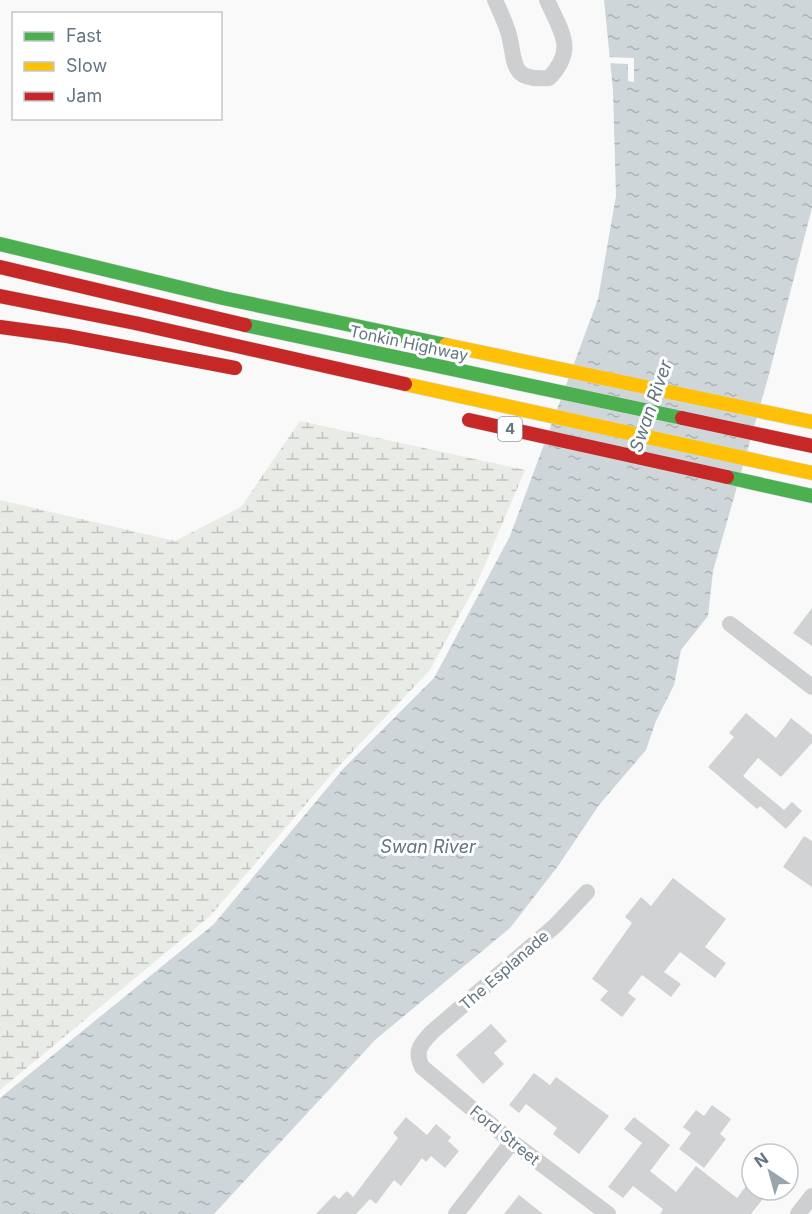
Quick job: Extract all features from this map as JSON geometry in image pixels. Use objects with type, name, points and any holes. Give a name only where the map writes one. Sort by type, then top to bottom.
[{"type":"highway","points":[[0,244],[234,300],[812,422]]},
{"type":"highway","name":"Tonkin Highway","points":[[0,267],[218,319],[812,446]]},
{"type":"highway","points":[[0,296],[135,323],[212,342],[812,473]]},
{"type":"highway","points":[[0,327],[67,336],[254,372]]},
{"type":"highway","name":"4","points":[[452,416],[812,496]]},
{"type":"street","points":[[495,0],[508,29],[513,63],[521,74],[534,79],[549,78],[559,68],[566,55],[566,42],[547,0]]},
{"type":"street","points":[[730,624],[812,687]]},
{"type":"street","name":"The Esplanade","points":[[419,1046],[556,925],[587,892]]},
{"type":"street","name":"Ford Street","points":[[419,1046],[417,1056],[422,1067],[512,1142],[608,1214]]},
{"type":"street","points":[[456,1214],[512,1142]]},
{"type":"street","points":[[798,1214],[812,1196]]},
{"type":"green space","points":[[300,421],[525,470],[478,581],[430,670],[337,768],[210,916],[0,1090],[0,500],[175,541],[241,507]]},
{"type":"water","name":"Swan River","points":[[604,0],[812,0],[812,208],[768,378],[713,571],[708,616],[681,650],[674,685],[656,721],[646,750],[599,805],[558,866],[510,928],[375,1040],[214,1214],[0,1214],[0,1098],[214,924],[343,769],[434,678],[510,536],[598,299],[616,196],[613,90]]},
{"type":"pier","points":[[606,57],[634,58],[634,82],[628,81],[628,64],[607,63]]},
{"type":"building","points":[[812,608],[812,646],[793,633]]},
{"type":"building","points":[[746,713],[776,738],[791,718],[812,735],[812,743],[781,777],[758,758],[743,776],[784,810],[792,802],[802,811],[786,829],[760,806],[757,809],[708,767],[734,737],[729,733]]},
{"type":"building","points":[[804,836],[812,841],[812,887],[783,867]]},
{"type":"building","points":[[673,878],[726,919],[705,947],[726,963],[715,978],[680,952],[664,972],[681,984],[671,997],[642,975],[628,993],[636,999],[622,1017],[600,1000],[608,991],[592,979],[632,923],[625,917],[641,897],[651,906]]},
{"type":"building","points":[[491,1024],[507,1041],[494,1053],[504,1064],[483,1084],[456,1055]]},
{"type":"building","points":[[534,1073],[550,1085],[556,1077],[609,1116],[579,1154],[553,1134],[557,1128],[526,1104],[519,1113],[509,1105]]},
{"type":"building","points":[[712,1105],[731,1119],[720,1134],[726,1139],[704,1168],[679,1149],[691,1133],[683,1127],[696,1110],[704,1116]]},
{"type":"building","points":[[406,1117],[427,1135],[436,1124],[451,1137],[448,1141],[459,1151],[445,1168],[431,1156],[426,1162],[422,1158],[401,1186],[394,1180],[376,1204],[370,1199],[356,1214],[316,1214],[334,1195],[339,1199],[347,1191],[353,1197],[398,1138],[393,1133]]},
{"type":"building","points":[[634,1117],[670,1145],[650,1171],[676,1192],[696,1166],[737,1198],[740,1194],[740,1202],[760,1202],[751,1214],[660,1214],[663,1209],[633,1186],[623,1198],[608,1187],[642,1143],[624,1129]]},
{"type":"building","points":[[519,1195],[543,1214],[504,1214]]},
{"type":"traffic: fast","points":[[0,244],[223,298],[446,345]]},
{"type":"traffic: fast","points":[[245,325],[682,418]]},
{"type":"traffic: fast","points":[[727,477],[812,496]]},
{"type":"traffic: slow","points":[[446,345],[812,422]]},
{"type":"traffic: slow","points":[[405,384],[812,473]]},
{"type":"traffic: jam","points":[[0,267],[245,325]]},
{"type":"traffic: jam","points":[[0,296],[135,323],[405,384]]},
{"type":"traffic: jam","points":[[0,327],[67,336],[235,368]]},
{"type":"traffic: jam","points":[[682,418],[812,446]]},
{"type":"traffic: jam","points":[[469,420],[727,477]]}]
